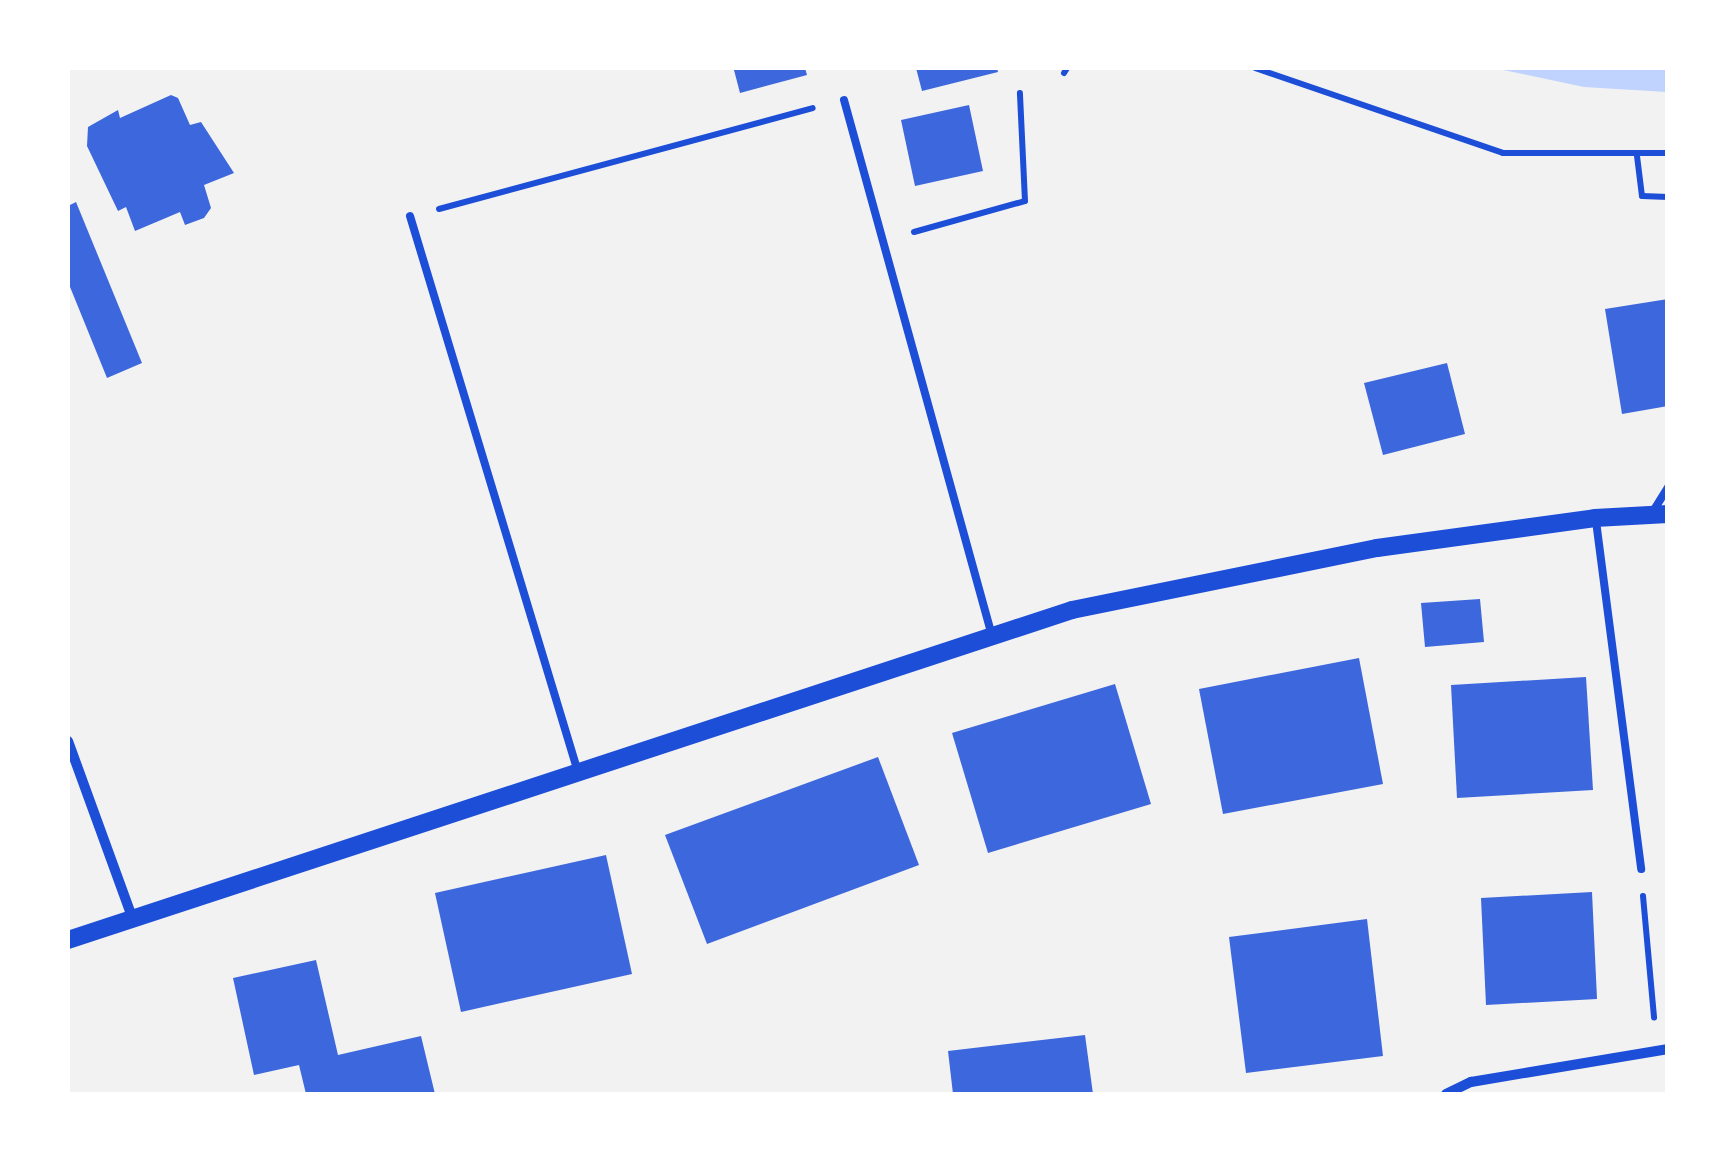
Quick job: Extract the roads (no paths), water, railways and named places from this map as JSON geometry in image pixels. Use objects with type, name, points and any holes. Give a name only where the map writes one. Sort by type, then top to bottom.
[{"type":"street","points":[[68,940],[1072,610],[1358,552],[1595,518],[1659,514]]},
{"type":"street","points":[[68,741],[132,917]]},
{"type":"street","points":[[1446,1094],[1471,1082],[1662,1049]]},
{"type":"lane","points":[[844,100],[992,636]]},
{"type":"lane","points":[[410,216],[578,772]]},
{"type":"lane","points":[[1659,514],[1668,487]]},
{"type":"lane","points":[[1595,518],[1641,869]]},
{"type":"water","points":[[1494,68],[1667,68],[1667,92],[1584,87]]}]
